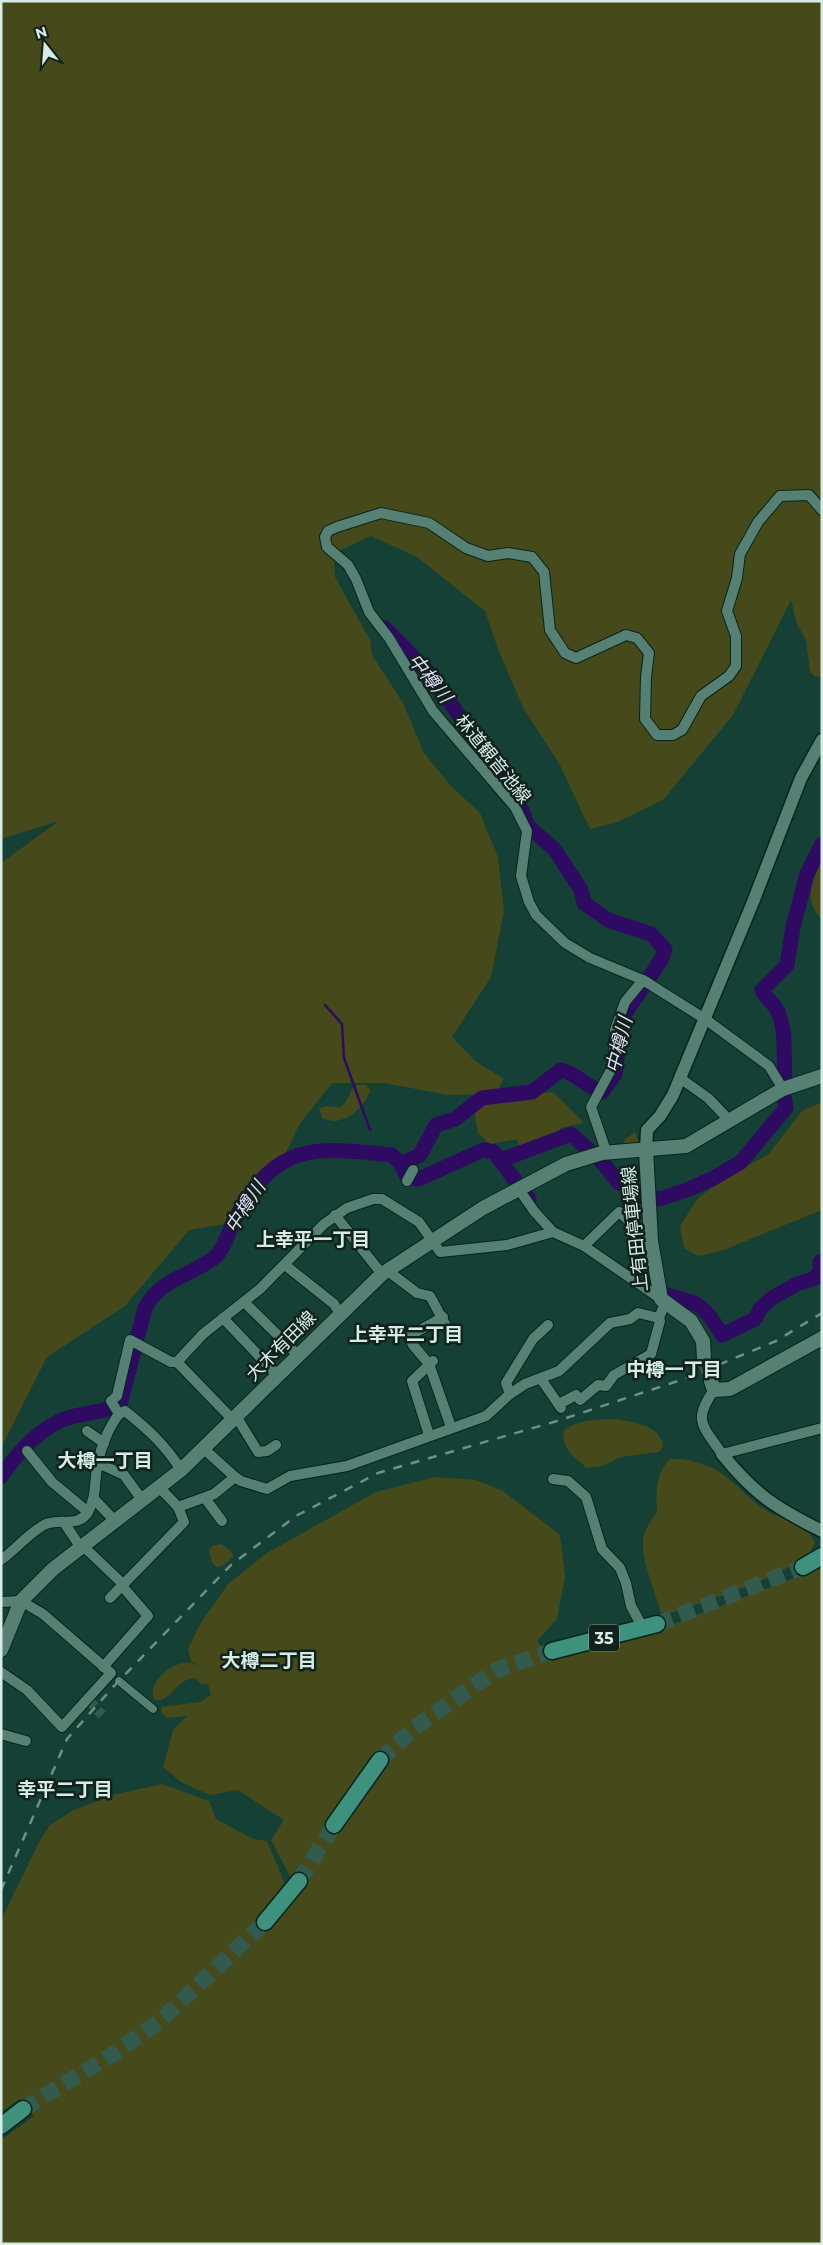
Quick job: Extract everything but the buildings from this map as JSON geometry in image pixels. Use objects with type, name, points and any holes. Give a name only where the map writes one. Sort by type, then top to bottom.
[{"type":"highway","points":[[803,1567],[822,1556]]},
{"type":"highway","name":"35","points":[[552,1651],[650,1626]]},
{"type":"highway","points":[[334,1825],[380,1760]]},
{"type":"highway","points":[[265,1922],[299,1881]]},
{"type":"highway","points":[[1,2126],[23,2109]]},
{"type":"main road","name":"上有田停車場線","points":[[704,1359],[703,1341],[691,1321],[663,1301],[651,1240],[646,1150],[686,1146],[783,1089],[822,1076]]},
{"type":"main road","name":"大木有田線","points":[[1,1650],[21,1600],[53,1569],[181,1470],[340,1314],[385,1273],[432,1240],[518,1188],[577,1160],[602,1154],[646,1150]]},
{"type":"main road","points":[[713,1385],[730,1389],[822,1338]]},
{"type":"street","name":"林道観音池線","points":[[705,1019],[643,980],[590,958],[565,943],[536,915],[529,902],[521,876],[527,832],[515,807],[433,711],[389,638],[369,612],[348,564],[327,547],[324,537],[328,531],[337,527],[381,513],[429,523],[466,548],[488,556],[508,553],[532,557],[544,572],[550,630],[557,644],[565,653],[576,658],[626,635],[637,638],[649,653],[646,677],[646,719],[657,735],[673,735],[682,730],[701,696],[729,676],[736,666],[736,636],[727,611],[737,578],[740,554],[758,522],[780,496],[809,495],[822,510]]},
{"type":"street","points":[[646,1150],[647,1130],[660,1116],[673,1095],[753,902],[801,778],[822,740]]},
{"type":"street","points":[[604,1145],[591,1107],[613,1066],[615,1030],[625,1002],[643,980],[705,1019],[770,1066],[783,1089]]},
{"type":"street","points":[[680,1078],[708,1098],[730,1121]]},
{"type":"street","points":[[407,1181],[413,1170]]},
{"type":"street","points":[[518,1188],[534,1212],[553,1232],[586,1244],[663,1301],[659,1318],[660,1322],[651,1354],[614,1375],[606,1386],[595,1385],[580,1400],[576,1395],[560,1406],[541,1379]]},
{"type":"street","points":[[177,1362],[203,1334],[245,1303],[334,1215],[347,1208],[373,1199],[382,1199],[419,1222],[440,1252],[507,1245],[553,1232]]},
{"type":"street","points":[[586,1244],[619,1212],[651,1240]]},
{"type":"street","points":[[334,1215],[385,1273],[417,1293],[430,1296],[451,1335]]},
{"type":"street","points":[[285,1264],[328,1298],[340,1314]]},
{"type":"street","points":[[245,1303],[299,1356]]},
{"type":"street","points":[[204,1449],[240,1481],[267,1489],[290,1476],[347,1466],[486,1416],[510,1394],[525,1384],[559,1371],[610,1323],[630,1319],[638,1313],[659,1318]]},
{"type":"street","points":[[443,1317],[410,1336],[413,1345],[431,1362],[451,1427]]},
{"type":"street","points":[[223,1318],[278,1376]]},
{"type":"street","points":[[510,1394],[506,1383],[533,1339],[548,1325]]},
{"type":"street","points":[[1,1560],[46,1524],[65,1524],[82,1519],[88,1512],[94,1499],[98,1463],[116,1410],[111,1401],[117,1396],[131,1341],[172,1362],[177,1362],[235,1418],[258,1452],[267,1451],[276,1445]]},
{"type":"street","points":[[430,1435],[412,1381],[431,1362]]},
{"type":"street","points":[[713,1385],[701,1412],[701,1421],[722,1454],[739,1475],[773,1506],[822,1531]]},
{"type":"street","points":[[116,1410],[125,1411],[167,1447],[181,1470]]},
{"type":"street","points":[[722,1454],[822,1428]]},
{"type":"street","points":[[86,1431],[104,1443]]},
{"type":"street","points":[[27,1451],[52,1482],[88,1512]]},
{"type":"street","points":[[98,1463],[124,1475],[143,1501]]},
{"type":"street","points":[[178,1507],[205,1498],[226,1487],[235,1477]]},
{"type":"street","points":[[553,1479],[568,1481],[586,1497],[602,1549],[620,1568],[626,1583],[631,1606],[650,1626]]},
{"type":"street","points":[[110,1598],[124,1586],[184,1522],[178,1507],[160,1488]]},
{"type":"street","points":[[205,1498],[222,1521]]},
{"type":"street","points":[[94,1499],[116,1522]]},
{"type":"street","points":[[1,1672],[27,1690],[62,1727],[112,1674],[148,1616],[124,1586],[82,1547],[65,1524]]},
{"type":"street","points":[[1,1602],[21,1600],[44,1614],[152,1710]]},
{"type":"street","points":[[1,1734],[26,1740]]},
{"type":"green space","points":[[1,1],[822,1],[822,677],[814,676],[810,671],[806,640],[797,624],[791,600],[733,715],[663,800],[617,822],[590,829],[560,765],[524,709],[499,652],[485,611],[417,557],[371,536],[334,553],[335,577],[370,640],[372,655],[403,703],[424,753],[451,786],[480,813],[498,857],[504,911],[491,977],[452,1037],[475,1061],[504,1079],[495,1094],[449,1095],[384,1083],[332,1083],[299,1125],[278,1169],[231,1223],[189,1230],[125,1306],[47,1357],[1,1448],[1,863],[59,821],[1,839]]},
{"type":"green space","points":[[822,858],[822,920],[812,904],[811,890]]},
{"type":"green space","points":[[358,1085],[366,1085],[370,1090],[365,1101],[356,1111],[340,1120],[333,1121],[322,1118],[319,1108],[341,1106],[348,1098],[352,1089]]},
{"type":"green space","points":[[553,1092],[584,1123],[560,1128],[560,1133],[519,1146],[517,1139],[490,1144],[478,1133],[474,1111],[484,1102]]},
{"type":"green space","points":[[822,1102],[822,1210],[721,1251],[698,1256],[684,1248],[680,1226],[698,1198],[727,1177],[769,1154],[802,1111]]},
{"type":"green space","points":[[635,1132],[639,1143],[625,1145],[624,1140]]},
{"type":"green space","points":[[616,1419],[637,1423],[657,1433],[663,1446],[659,1452],[621,1457],[603,1466],[587,1468],[569,1452],[564,1442],[564,1430],[570,1426],[589,1421]]},
{"type":"green space","points":[[670,1459],[681,1459],[716,1470],[763,1509],[802,1527],[815,1542],[814,1546],[805,1558],[799,1562],[763,1580],[662,1616],[647,1569],[643,1540],[646,1529],[657,1512],[659,1477]]},
{"type":"green space","points":[[435,1477],[476,1480],[503,1491],[560,1535],[565,1576],[557,1619],[537,1641],[550,1658],[665,1627],[802,1575],[822,1563],[822,2244],[1,2244],[1,2140],[34,2116],[20,2099],[1,2112],[1,1920],[39,1842],[50,1825],[72,1811],[113,1795],[162,1784],[209,1801],[216,1819],[253,1839],[267,1841],[286,1886],[256,1918],[271,1928],[305,1884],[290,1876],[271,1840],[284,1820],[238,1790],[210,1795],[181,1782],[163,1767],[173,1730],[187,1716],[167,1718],[161,1712],[161,1707],[200,1702],[211,1695],[208,1684],[202,1684],[195,1678],[183,1682],[164,1699],[159,1700],[154,1699],[155,1685],[164,1673],[178,1664],[192,1663],[203,1668],[191,1661],[188,1649],[200,1624],[228,1584],[267,1553],[376,1492]]},
{"type":"green space","points":[[222,1544],[232,1552],[233,1557],[222,1566],[217,1567],[212,1563],[209,1551],[212,1546]]},
{"type":"waterway","name":"中樽川","points":[[385,628],[432,676],[518,802],[528,826],[555,850],[581,890],[584,903],[608,920],[651,934],[665,949],[661,960],[622,1018],[615,1074],[602,1092],[561,1070],[532,1092],[482,1098],[455,1119],[436,1125],[420,1155],[401,1164]]},
{"type":"waterway","points":[[785,1080],[784,1037],[781,1020],[777,1009],[762,990],[787,965],[793,927],[807,874],[822,844]]},
{"type":"waterway","points":[[325,1005],[342,1024],[344,1058],[370,1130]]},
{"type":"waterway","points":[[501,1160],[571,1134],[603,1163],[618,1182],[648,1200],[663,1198],[712,1179],[741,1162],[786,1108],[784,1095]]},
{"type":"waterway","name":"中樽川","points":[[1,1477],[22,1450],[50,1426],[71,1417],[102,1411],[120,1404],[145,1308],[159,1290],[167,1284],[205,1264],[218,1254],[237,1215],[253,1191],[268,1173],[284,1161],[301,1154],[320,1151],[392,1155],[401,1164],[407,1177],[419,1179],[483,1150],[494,1152],[529,1199]]},
{"type":"waterway","points":[[654,1289],[699,1306],[710,1317],[722,1335],[755,1319],[760,1309],[772,1298],[797,1284],[815,1278],[820,1271],[820,1262],[822,1261]]},
{"type":"tunnel","points":[[704,1359],[711,1381]]},
{"type":"tunnel","points":[[657,1624],[803,1567]]},
{"type":"tunnel","points":[[380,1760],[414,1728],[498,1669],[552,1651]]},
{"type":"tunnel","points":[[88,1699],[102,1715]]},
{"type":"tunnel","points":[[299,1881],[334,1825]]},
{"type":"tunnel","points":[[23,2109],[110,2056],[160,2021],[265,1922]]},
{"type":"railway","points":[[1,1890],[67,1739],[114,1686],[231,1565],[296,1516],[378,1473],[557,1421],[684,1379],[776,1341],[822,1313]]},
{"type":"district","name":"上幸平一丁目","points":[[313,1239]]},
{"type":"district","name":"上幸平二丁目","points":[[406,1334]]},
{"type":"district","name":"中樽一丁目","points":[[674,1369]]},
{"type":"district","name":"大樽一丁目","points":[[105,1460]]},
{"type":"district","name":"大樽二丁目","points":[[269,1660]]},
{"type":"district","name":"幸平二丁目","points":[[65,1789]]}]
